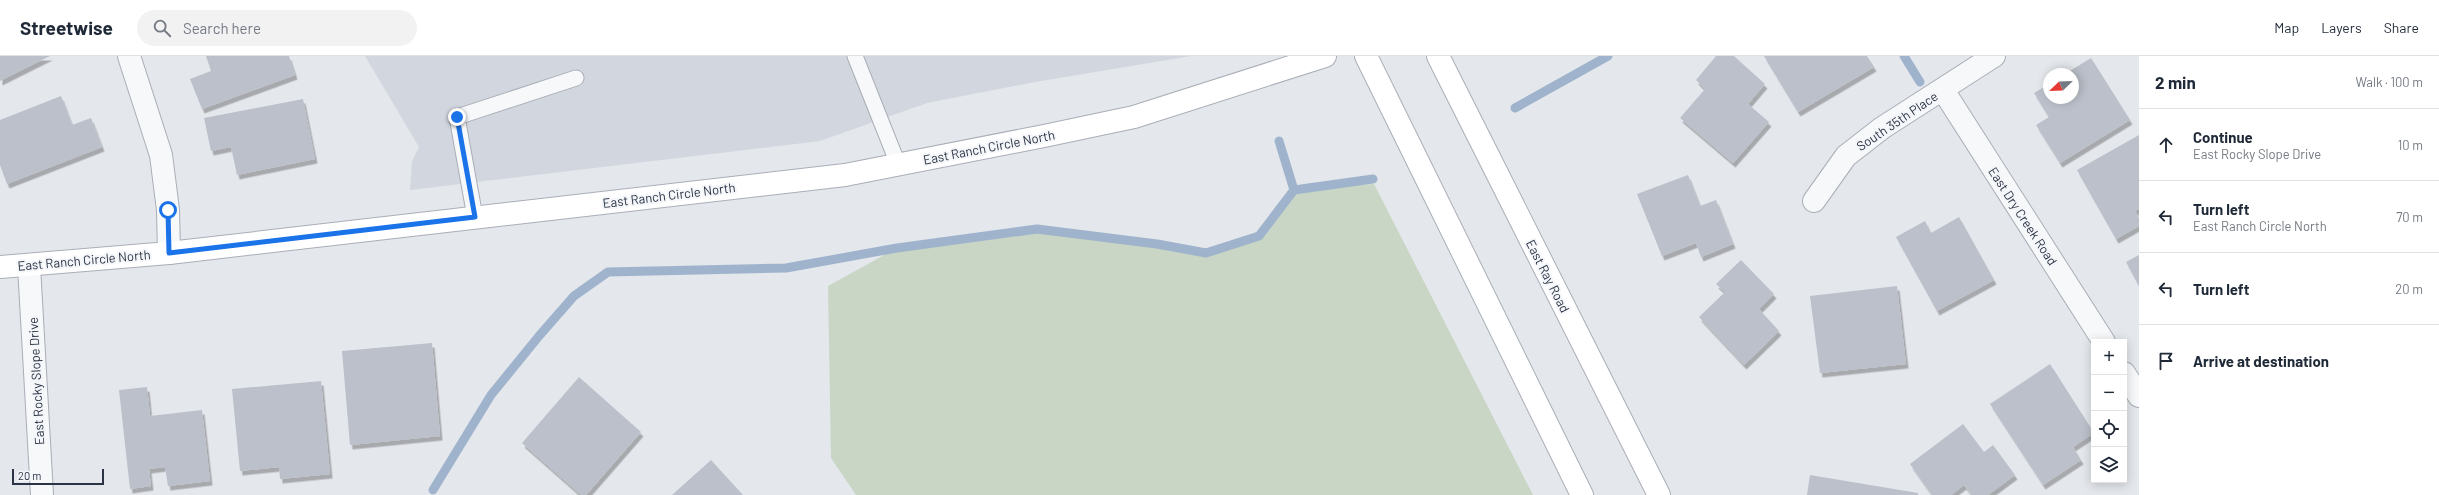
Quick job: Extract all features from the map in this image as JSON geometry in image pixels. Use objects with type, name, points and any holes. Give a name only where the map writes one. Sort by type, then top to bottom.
[{"type":"street","points":[[128,56],[160,155],[168,210],[169,253]]},
{"type":"street","name":"East Ranch Circle North","points":[[0,267],[29,266],[169,253],[845,175],[1044,136],[1134,116],[1325,56]]},
{"type":"street","points":[[1366,56],[1582,495]]},
{"type":"street","name":"East Ray Road","points":[[1438,56],[1659,495]]},
{"type":"street","name":"South 35th Place","points":[[1814,201],[1846,156],[1882,128],[1994,56]]},
{"type":"street","name":"East Dry Creek Road","points":[[1942,90],[2102,339]]},
{"type":"street","name":"East Rocky Slope Drive","points":[[29,266],[42,495]]},
{"type":"street","points":[[2125,375],[2139,396]]},
{"type":"lane","points":[[855,56],[898,164]]},
{"type":"lane","points":[[475,217],[457,117],[576,78]]},
{"type":"shaded area","points":[[365,56],[1191,56],[1035,82],[927,103],[820,141],[410,190],[412,161],[419,147]]},
{"type":"green space","points":[[1374,184],[1533,495],[856,495],[831,458],[828,286],[897,248],[1037,229],[1157,244],[1206,253],[1259,236],[1294,190]]},
{"type":"building","points":[[0,56],[50,56],[0,81]]},
{"type":"building","points":[[206,56],[289,56],[295,75],[202,109],[190,79],[211,71]]},
{"type":"building","points":[[1716,56],[1734,56],[1765,84],[1748,104],[1769,122],[1733,163],[1680,118],[1705,89],[1696,80]]},
{"type":"building","points":[[1764,56],[1867,56],[1874,67],[1798,112]]},
{"type":"building","points":[[2091,58],[2130,120],[2060,163],[2036,125],[2049,117],[2034,93],[2043,88],[2043,104],[2079,104],[2079,68],[2075,68]]},
{"type":"building","points":[[61,96],[72,125],[91,118],[102,147],[7,184],[0,165],[0,120]]},
{"type":"building","points":[[303,99],[315,159],[237,175],[231,147],[211,151],[204,118]]},
{"type":"building","points":[[2139,135],[2139,209],[2135,211],[2139,218],[2139,226],[2116,239],[2077,170]]},
{"type":"building","points":[[1688,175],[1700,206],[1716,200],[1733,244],[1701,257],[1696,243],[1662,256],[1637,194]]},
{"type":"building","points":[[1959,217],[1994,280],[1937,311],[1896,237],[1925,221],[1931,233]]},
{"type":"building","points":[[2139,255],[2139,286],[2126,262]]},
{"type":"building","points":[[1741,260],[1774,294],[1759,309],[1779,331],[1744,365],[1699,317],[1725,292],[1716,284]]},
{"type":"building","points":[[1897,286],[1906,364],[1820,373],[1810,296]]},
{"type":"building","points":[[432,343],[440,436],[350,445],[342,351]]},
{"type":"building","points":[[2050,364],[2091,428],[2091,435],[2073,447],[2081,460],[2043,485],[1990,404]]},
{"type":"building","points":[[579,377],[641,432],[586,495],[581,495],[522,443]]},
{"type":"building","points":[[321,381],[330,474],[280,479],[279,467],[240,471],[232,389]]},
{"type":"building","points":[[147,387],[150,416],[202,410],[210,481],[168,486],[165,467],[149,469],[151,486],[130,489],[119,390]]},
{"type":"building","points":[[1963,424],[1984,452],[1993,445],[2015,475],[1988,495],[1972,495],[1964,485],[1951,495],[1932,495],[1910,464]]},
{"type":"building","points":[[711,460],[743,495],[672,495]]},
{"type":"building","points":[[1810,475],[1918,493],[1918,495],[1807,495]]},
{"type":"waterway","points":[[1515,108],[1608,56]]},
{"type":"waterway","points":[[1904,56],[1920,82]]},
{"type":"waterway","points":[[1279,141],[1294,190]]},
{"type":"waterway","points":[[433,490],[491,395],[574,296],[608,272],[786,268],[897,248],[1037,229],[1157,244],[1206,253],[1259,236],[1294,190],[1373,179]]},
{"type":"route","points":[[168,210],[169,253],[475,217],[457,117]]}]
